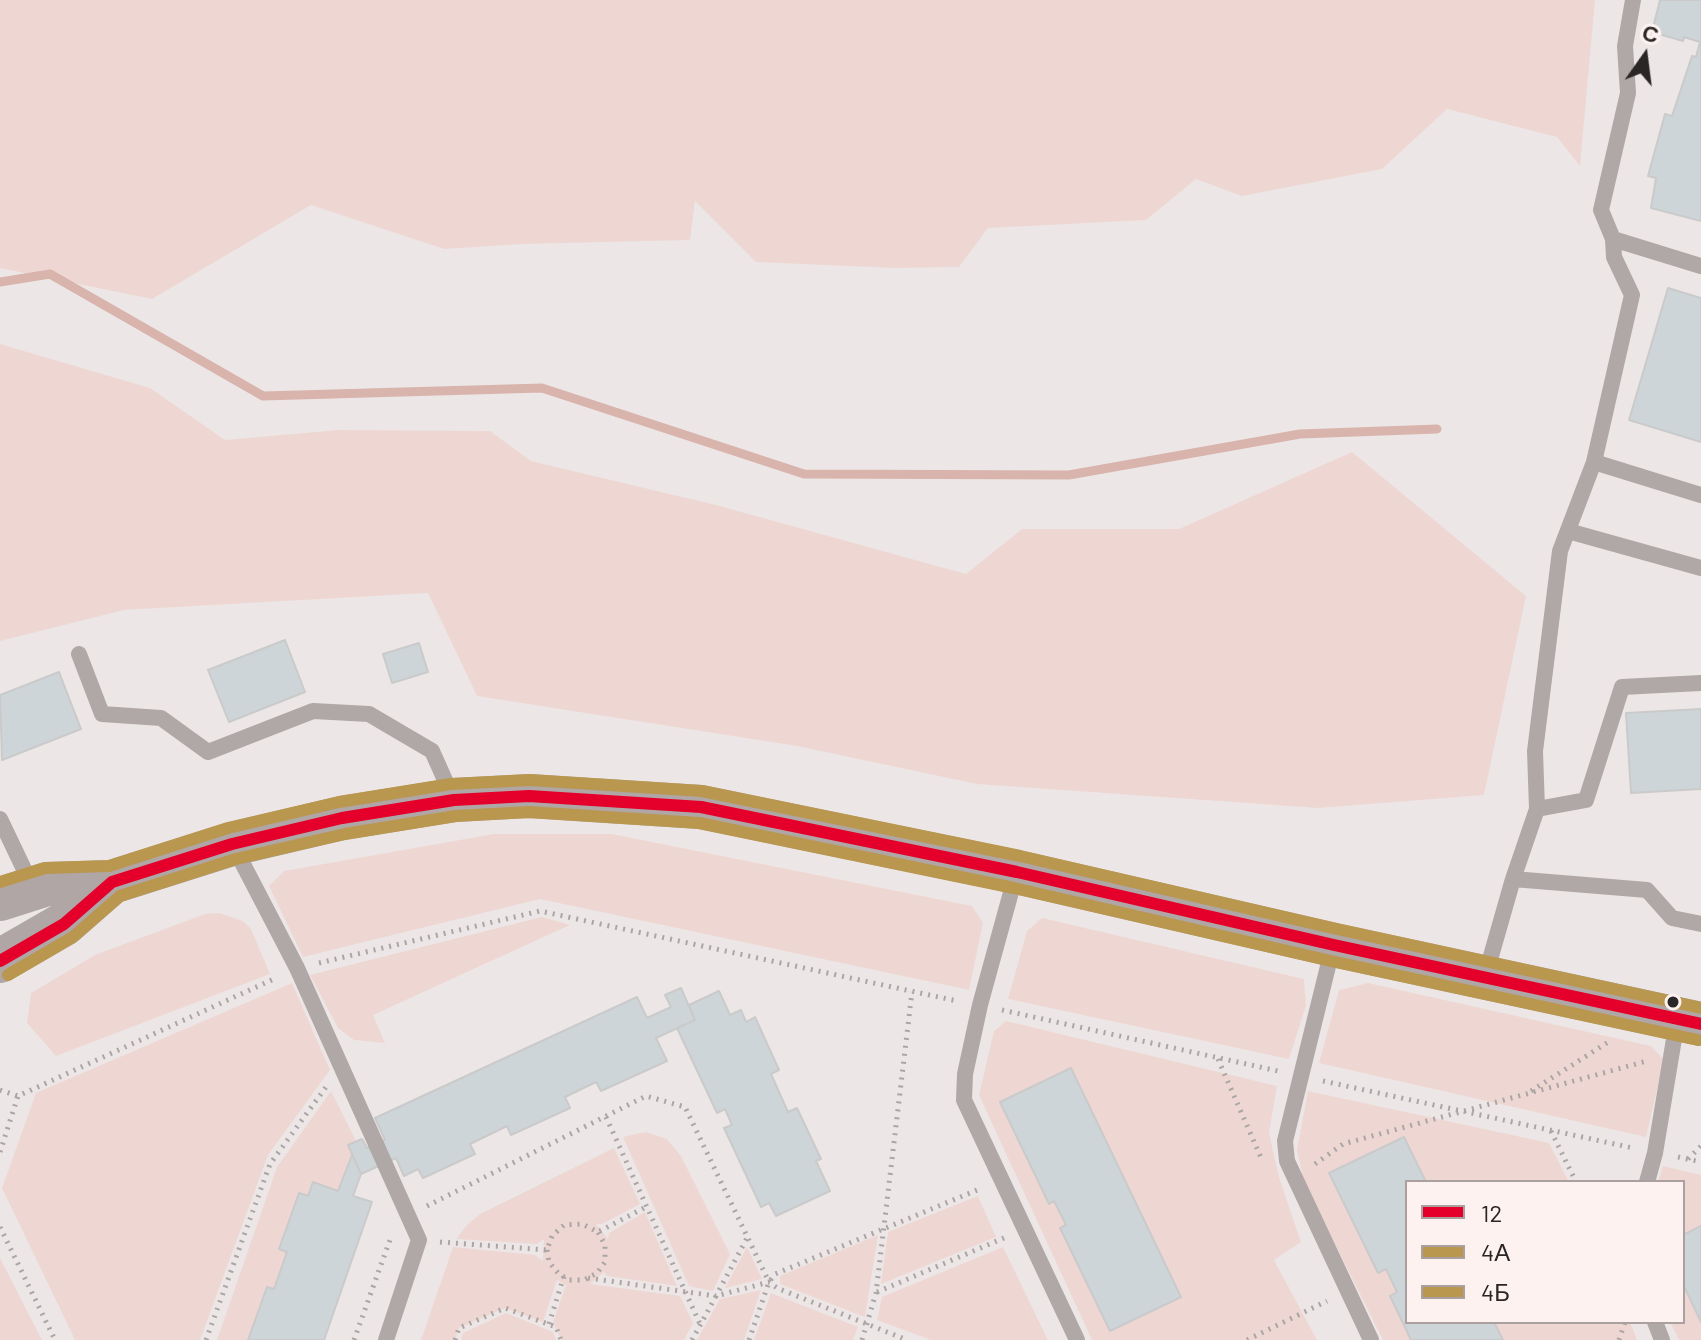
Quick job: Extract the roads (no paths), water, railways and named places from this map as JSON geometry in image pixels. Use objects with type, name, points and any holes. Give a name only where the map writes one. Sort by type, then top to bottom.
[{"type":"main road","points":[[16,894],[47,884],[112,882],[232,844],[342,818],[454,800],[529,796],[701,807],[1017,872],[1689,1022]]},
{"type":"main road","points":[[0,961],[64,924],[112,882]]},
{"type":"lane","points":[[1485,978],[1537,809],[1535,751],[1560,551],[1594,462],[1632,295],[1614,257],[1613,239],[1601,210],[1628,93],[1625,46],[1633,0]]},
{"type":"lane","points":[[1613,239],[1701,266]]},
{"type":"lane","points":[[1594,462],[1701,495]]},
{"type":"lane","points":[[1568,531],[1701,568]]},
{"type":"lane","points":[[79,654],[102,714],[161,718],[208,752],[313,711],[369,714],[432,751],[454,800]]},
{"type":"lane","points":[[1537,809],[1586,800],[1622,687],[1701,683]]},
{"type":"lane","points":[[0,819],[16,894]]},
{"type":"lane","points":[[232,844],[297,968],[419,1240],[386,1340]]},
{"type":"lane","points":[[1017,872],[980,1005],[965,1074],[964,1100],[1077,1340]]},
{"type":"lane","points":[[1513,879],[1647,890],[1672,918],[1701,924]]},
{"type":"lane","points":[[1334,945],[1285,1141],[1287,1161],[1371,1340]]},
{"type":"lane","points":[[1648,1180],[1689,1022]]},
{"type":"waterway","points":[[0,282],[50,274],[263,396],[542,388],[804,474],[1069,475],[1300,434],[1437,429]]}]
